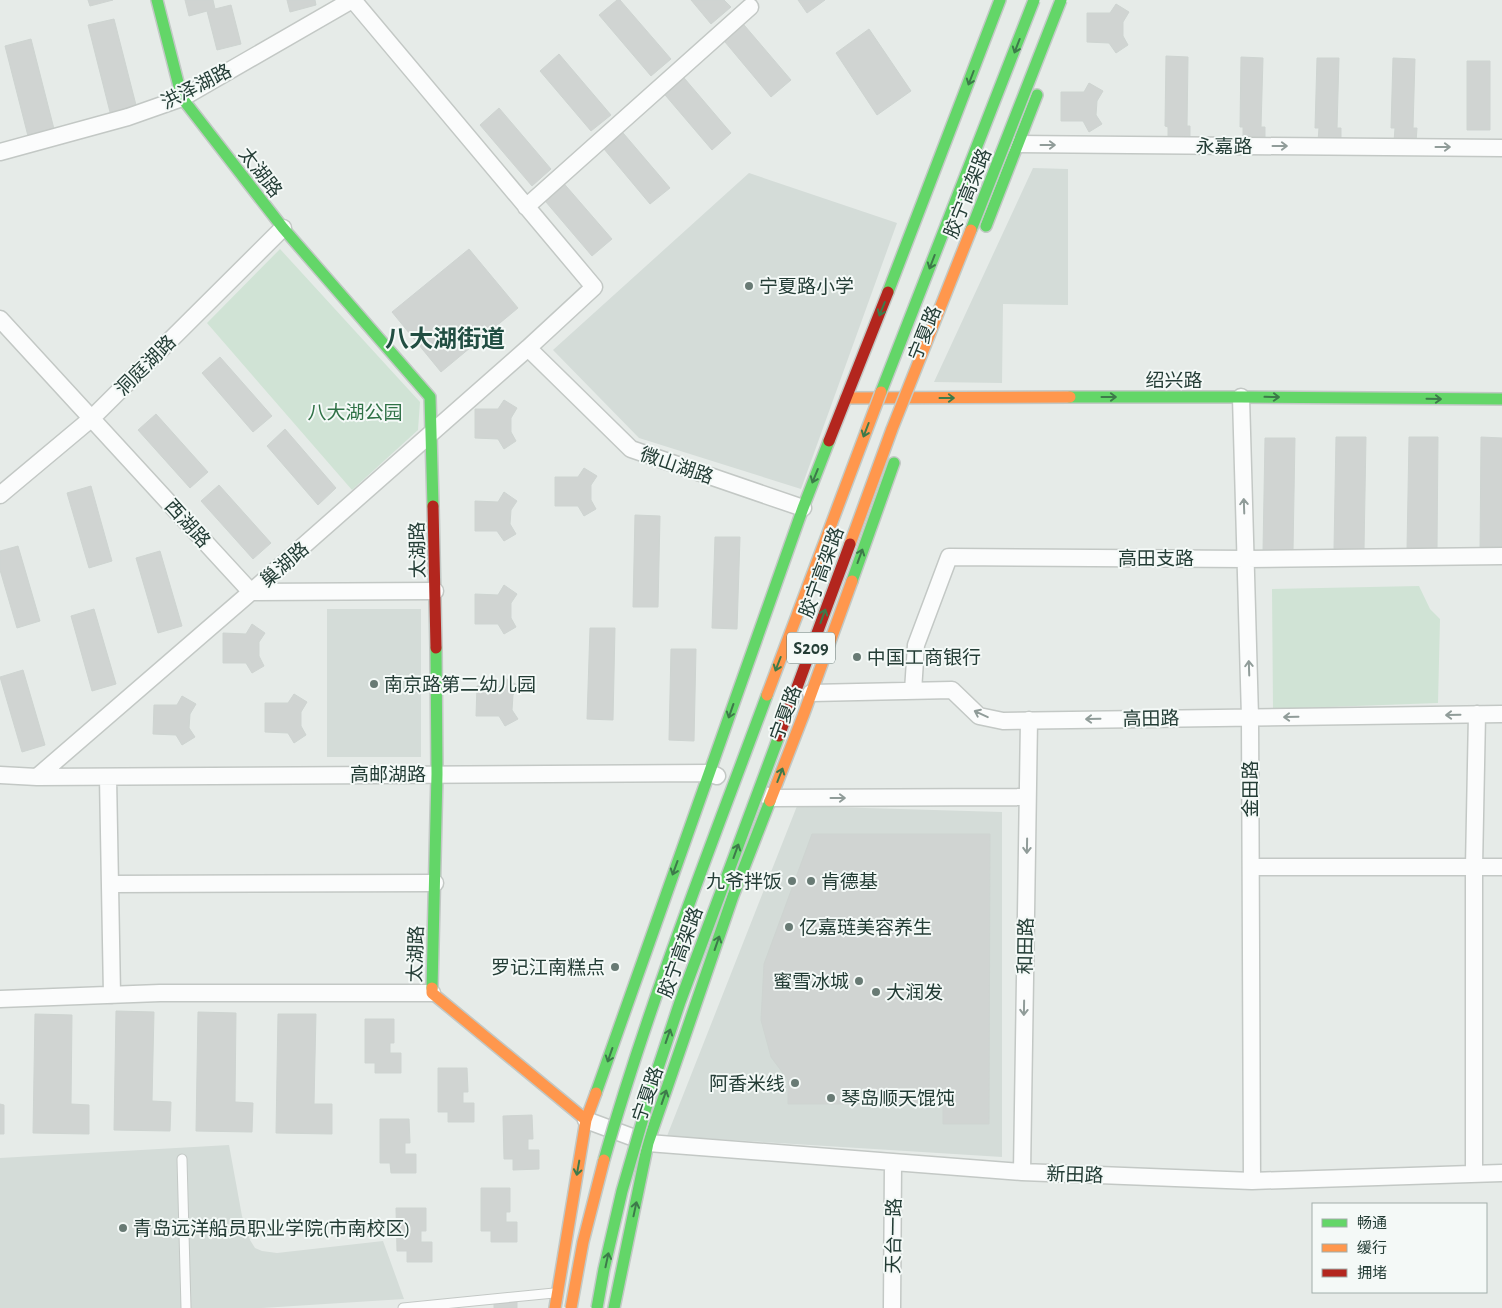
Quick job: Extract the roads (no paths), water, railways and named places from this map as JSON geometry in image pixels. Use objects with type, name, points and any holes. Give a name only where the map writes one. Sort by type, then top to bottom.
[{"type":"main road","name":"太湖路","points":[[157,0],[182,98],[283,228],[430,397],[437,774],[432,993],[586,1120]]},
{"type":"main road","points":[[554,1308],[586,1120],[802,508],[946,144],[1000,0]]},
{"type":"main road","name":"胶宁高架路","points":[[571,1308],[590,1213],[609,1137],[656,994],[870,421],[1034,0]]},
{"type":"main road","name":"胶宁高架路","points":[[597,1308],[616,1216],[633,1148],[655,1073],[680,1002],[892,429],[1061,0]]},
{"type":"main road","points":[[1052,53],[1072,0]]},
{"type":"main road","points":[[982,236],[1042,81]]},
{"type":"main road","name":"绍兴路","points":[[846,398],[1241,397],[1502,399]]},
{"type":"main road","name":"宁夏路","points":[[614,1308],[648,1143],[733,896],[811,693],[897,454]]},
{"type":"street","name":"洪泽湖路","points":[[0,152],[128,117],[182,98],[352,0]]},
{"type":"street","points":[[352,0],[526,207],[750,8]]},
{"type":"street","name":"永嘉路","points":[[946,144],[1502,148]]},
{"type":"street","name":"巢湖路","points":[[37,777],[432,433],[594,287],[526,207]]},
{"type":"street","name":"洞庭湖路","points":[[0,495],[92,418],[283,228]]},
{"type":"street","name":"西湖路","points":[[0,320],[251,592]]},
{"type":"street","name":"微山湖路","points":[[528,348],[631,450],[802,508]]},
{"type":"street","name":"金田路","points":[[1241,397],[1250,717],[1252,1181]]},
{"type":"street","name":"高田支路","points":[[913,691],[916,645],[949,557],[1246,559],[1502,556]]},
{"type":"street","points":[[251,592],[435,591]]},
{"type":"street","name":"高田路","points":[[811,693],[952,690],[979,716],[1003,721],[1502,714]]},
{"type":"street","points":[[1474,1174],[1474,867],[1477,714]]},
{"type":"street","name":"和田路","points":[[1022,1172],[1028,720]]},
{"type":"street","name":"高邮湖路","points":[[0,775],[37,777],[709,773],[772,798]]},
{"type":"street","points":[[108,776],[112,995]]},
{"type":"street","points":[[772,798],[1027,797]]},
{"type":"street","points":[[1251,868],[1502,867]]},
{"type":"street","points":[[111,884],[435,884]]},
{"type":"street","points":[[0,999],[160,993],[432,993]]},
{"type":"street","name":"新田路","points":[[586,1120],[648,1143],[1022,1172],[1252,1181],[1502,1172]]},
{"type":"street","name":"天台一路","points":[[892,1308],[893,1163]]},
{"type":"lane","points":[[182,1160],[186,1308]]},
{"type":"lane","points":[[403,1308],[557,1293]]},
{"type":"place","name":"宁夏路小学","points":[[749,286]]},
{"type":"place","name":"中国工商银行","points":[[857,657]]},
{"type":"place","name":"南京路第二幼儿园","points":[[374,684]]},
{"type":"place","name":"九爷拌饭","points":[[792,881]]},
{"type":"place","name":"肯德基","points":[[811,881]]},
{"type":"place","name":"亿嘉琏美容养生","points":[[789,927]]},
{"type":"place","name":"罗记江南糕点","points":[[615,967]]},
{"type":"place","name":"蜜雪冰城","points":[[859,981]]},
{"type":"place","name":"大润发","points":[[876,992]]},
{"type":"place","name":"阿香米线","points":[[795,1083]]},
{"type":"place","name":"琴岛顺天馄饨","points":[[831,1098]]},
{"type":"place","name":"青岛远洋船员职业学院(市南校区)","points":[[123,1228]]},
{"type":"district","name":"八大湖街道","points":[[445,339]]},
{"type":"park label","name":"八大湖公园","points":[[355,412]]}]
